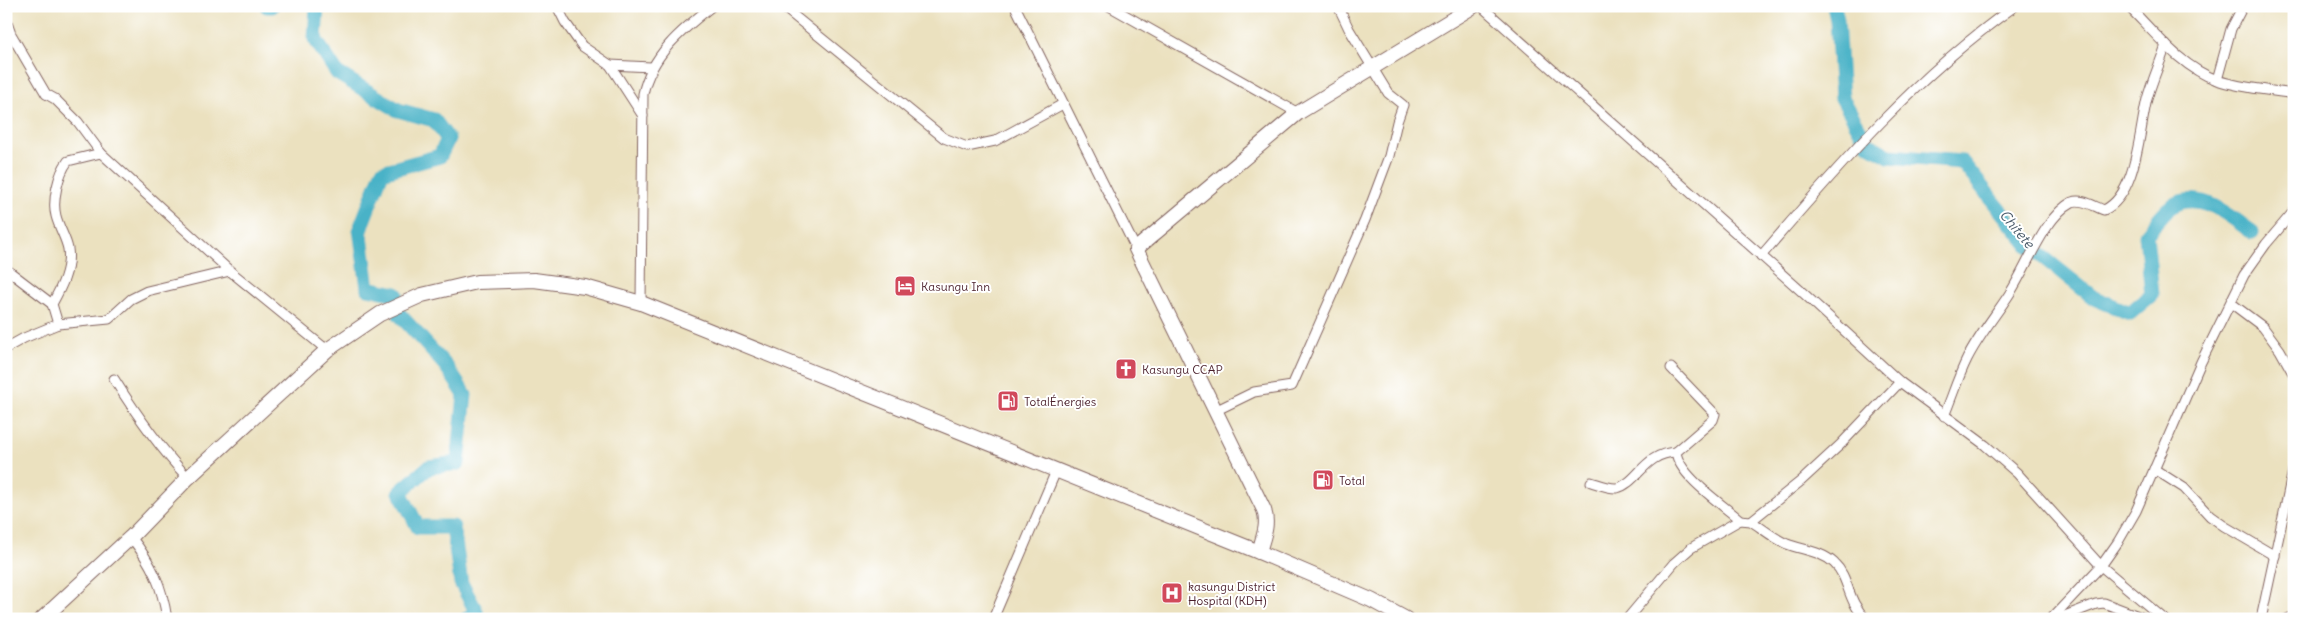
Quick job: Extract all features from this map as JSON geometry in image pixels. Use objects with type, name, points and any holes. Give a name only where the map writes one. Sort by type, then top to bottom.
[{"type":"main road","points":[[1259,552],[1266,528],[1266,519],[1136,249],[1298,113],[1469,8]]},
{"type":"main road","points":[[42,619],[131,537],[188,478],[327,350],[380,314],[422,295],[477,282],[534,280],[585,287],[641,303],[1259,552],[1371,600],[1406,619]]},
{"type":"street","points":[[557,6],[564,22],[582,46],[610,65],[643,116]]},
{"type":"street","points":[[641,303],[643,94],[651,67],[677,36],[712,6]]},
{"type":"street","points":[[782,6],[944,138],[967,147],[995,140],[1063,104]]},
{"type":"street","points":[[1015,6],[1136,249]]},
{"type":"street","points":[[1109,6],[1298,113]]},
{"type":"street","points":[[1215,411],[1254,392],[1292,386],[1365,220],[1389,156],[1396,122],[1403,105],[1388,94],[1338,6]]},
{"type":"street","points":[[1481,6],[1900,382],[1985,445],[2017,473],[2101,566],[2164,619]]},
{"type":"street","points":[[1761,256],[1816,192],[1886,116],[1983,28],[2015,6]]},
{"type":"street","points":[[2128,6],[2166,45],[2192,66],[2217,80],[2294,94]]},
{"type":"street","points":[[2217,80],[2231,29],[2243,6]]},
{"type":"street","points":[[6,20],[14,40],[46,94],[55,99],[78,122],[101,153],[230,272],[327,350]]},
{"type":"street","points":[[1944,416],[1966,361],[1978,340],[2012,291],[2048,226],[2062,208],[2074,201],[2082,201],[2104,210],[2112,206],[2120,196],[2133,169],[2148,98],[2166,45]]},
{"type":"street","points":[[610,65],[651,67]]},
{"type":"street","points":[[52,304],[65,276],[68,260],[68,248],[55,215],[57,183],[68,162],[101,153]]},
{"type":"street","points":[[2051,619],[2101,566],[2136,511],[2201,362],[2244,275],[2294,211]]},
{"type":"street","points":[[6,269],[52,304],[58,324]]},
{"type":"street","points":[[6,348],[24,338],[58,324],[109,319],[131,299],[147,291],[230,272]]},
{"type":"street","points":[[2231,303],[2263,327],[2280,350],[2294,375]]},
{"type":"street","points":[[1591,482],[1616,488],[1626,484],[1655,457],[1665,453],[1676,452],[1713,420],[1715,414],[1671,368]]},
{"type":"street","points":[[114,378],[141,422],[164,453],[188,478]]},
{"type":"street","points":[[1752,521],[1801,481],[1840,445],[1900,382]]},
{"type":"street","points":[[1676,452],[1677,461],[1702,489],[1740,520],[1752,521],[1785,544],[1820,553],[1833,562],[1841,571],[1857,610],[1866,619]]},
{"type":"street","points":[[2261,619],[2294,466]]},
{"type":"street","points":[[2154,469],[2184,488],[2210,516],[2274,556]]},
{"type":"street","points":[[993,619],[1056,471]]},
{"type":"street","points":[[1628,619],[1674,563],[1691,548],[1740,520]]},
{"type":"street","points":[[131,537],[150,562],[162,590],[167,619]]},
{"type":"street","points":[[2057,619],[2096,604],[2104,603],[2146,619]]},
{"type":"street","points":[[2287,619],[2294,616]]},
{"type":"waterway","points":[[267,6],[272,6]]},
{"type":"waterway","points":[[317,6],[315,39],[337,73],[398,110],[434,120],[448,139],[440,156],[382,172],[360,229],[368,288],[396,294]]},
{"type":"waterway","name":"Chitete","points":[[1834,6],[1837,20],[1842,98],[1868,144],[1889,156],[1962,162],[2029,246],[2094,298],[2130,313],[2152,294],[2146,235],[2161,215],[2172,206],[2183,202],[2194,201],[2204,203],[2224,212],[2252,232]]},
{"type":"waterway","points":[[400,315],[446,366],[465,395],[458,463],[429,467],[400,492],[418,527],[453,527],[461,583],[476,611],[467,619]]},
{"type":"place","name":"Kasungu Inn","points":[[905,286]]},
{"type":"place","name":"Kasungu CCAP","points":[[1126,369]]},
{"type":"place","name":"TotalÉnergies","points":[[1008,401]]},
{"type":"place","name":"Total","points":[[1323,480]]},
{"type":"place","name":"kasungu District Hospital (KDH)","points":[[1172,593]]}]
